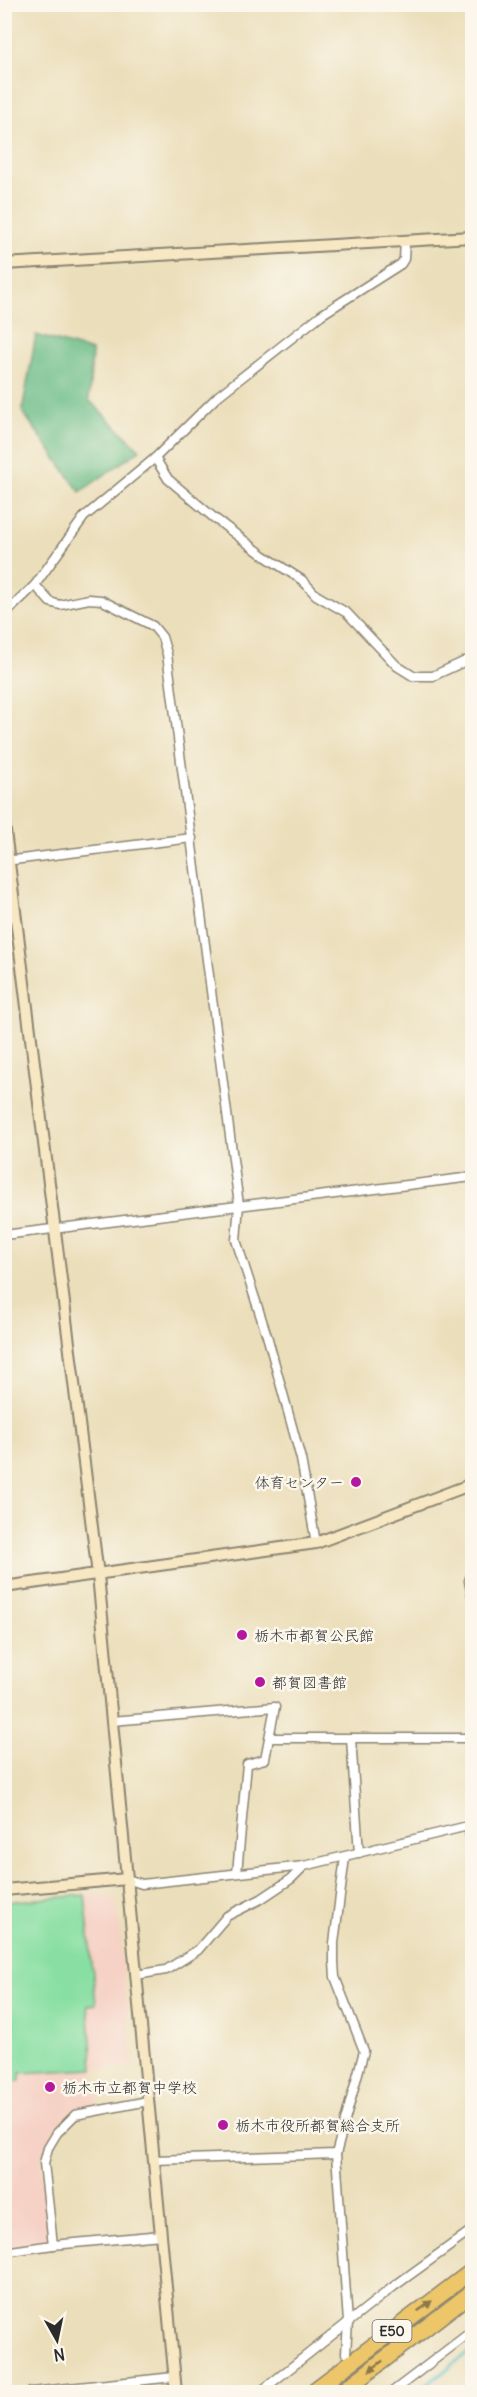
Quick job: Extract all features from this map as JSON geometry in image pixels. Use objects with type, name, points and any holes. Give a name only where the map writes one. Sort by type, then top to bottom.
[{"type":"highway","name":"E50","points":[[312,2392],[472,2271]]},
{"type":"highway","name":"E50","points":[[342,2392],[472,2292]]},
{"type":"street","points":[[4,264],[472,237]]},
{"type":"street","points":[[4,615],[35,585],[84,517],[155,458],[218,396],[309,324],[401,264],[404,259],[405,242]]},
{"type":"street","points":[[155,458],[168,479],[213,517],[263,555],[302,580],[316,595],[347,613],[397,666],[413,676],[433,676],[472,658]]},
{"type":"street","points":[[35,585],[50,602],[60,605],[89,599],[101,600],[153,626],[162,637],[167,654],[238,1205],[236,1240],[268,1339],[299,1450],[316,1543]]},
{"type":"street","points":[[4,823],[98,1575],[176,2392]]},
{"type":"street","points":[[7,861],[192,838]]},
{"type":"street","points":[[4,1236],[472,1177]]},
{"type":"street","points":[[4,1587],[316,1543],[472,1484]]},
{"type":"street","points":[[472,1573],[469,1581],[472,1595]]},
{"type":"street","points":[[112,1720],[275,1707],[271,1738],[265,1758],[247,1764],[237,1873]]},
{"type":"street","points":[[271,1738],[472,1738]]},
{"type":"street","points":[[351,1738],[359,1853]]},
{"type":"street","points":[[4,1890],[127,1879],[142,1884],[304,1866],[471,1825],[472,1853]]},
{"type":"street","points":[[345,1857],[334,1943],[335,1977],[364,2051],[336,2154],[348,2322],[346,2353]]},
{"type":"street","points":[[136,1975],[166,1970],[198,1950],[227,1916],[261,1899],[291,1879],[304,1866]]},
{"type":"street","points":[[52,2245],[44,2163],[48,2148],[57,2133],[75,2115],[148,2101]]},
{"type":"street","points":[[154,2160],[336,2154]]},
{"type":"street","points":[[260,2392],[393,2287],[472,2230]]},
{"type":"street","points":[[4,2252],[161,2235]]},
{"type":"street","points":[[392,2392],[472,2331]]},
{"type":"street","points":[[31,2392],[174,2377]]},
{"type":"shaded area","name":"栃木市立都賀中学校","points":[[99,1894],[112,1897],[117,1905],[133,2066],[93,2069],[98,2105],[72,2111],[56,2128],[41,2156],[50,2238],[5,2247],[5,1902]]},
{"type":"green space","points":[[36,335],[92,351],[89,400],[140,450],[80,492],[22,411]]},
{"type":"green space","points":[[85,1895],[96,2004],[88,2005],[93,2069],[20,2073],[20,2081],[5,2082],[5,1902]]},
{"type":"waterway","points":[[417,2392],[472,2350]]},
{"type":"place","name":"体育センター","points":[[356,1482]]},
{"type":"place","name":"栃木市都賀公民館","points":[[242,1635]]},
{"type":"place","name":"都賀図書館","points":[[260,1682]]},
{"type":"place","name":"栃木市立都賀中学校","points":[[50,2087]]},
{"type":"place","name":"栃木市役所都賀総合支所","points":[[223,2125]]}]
